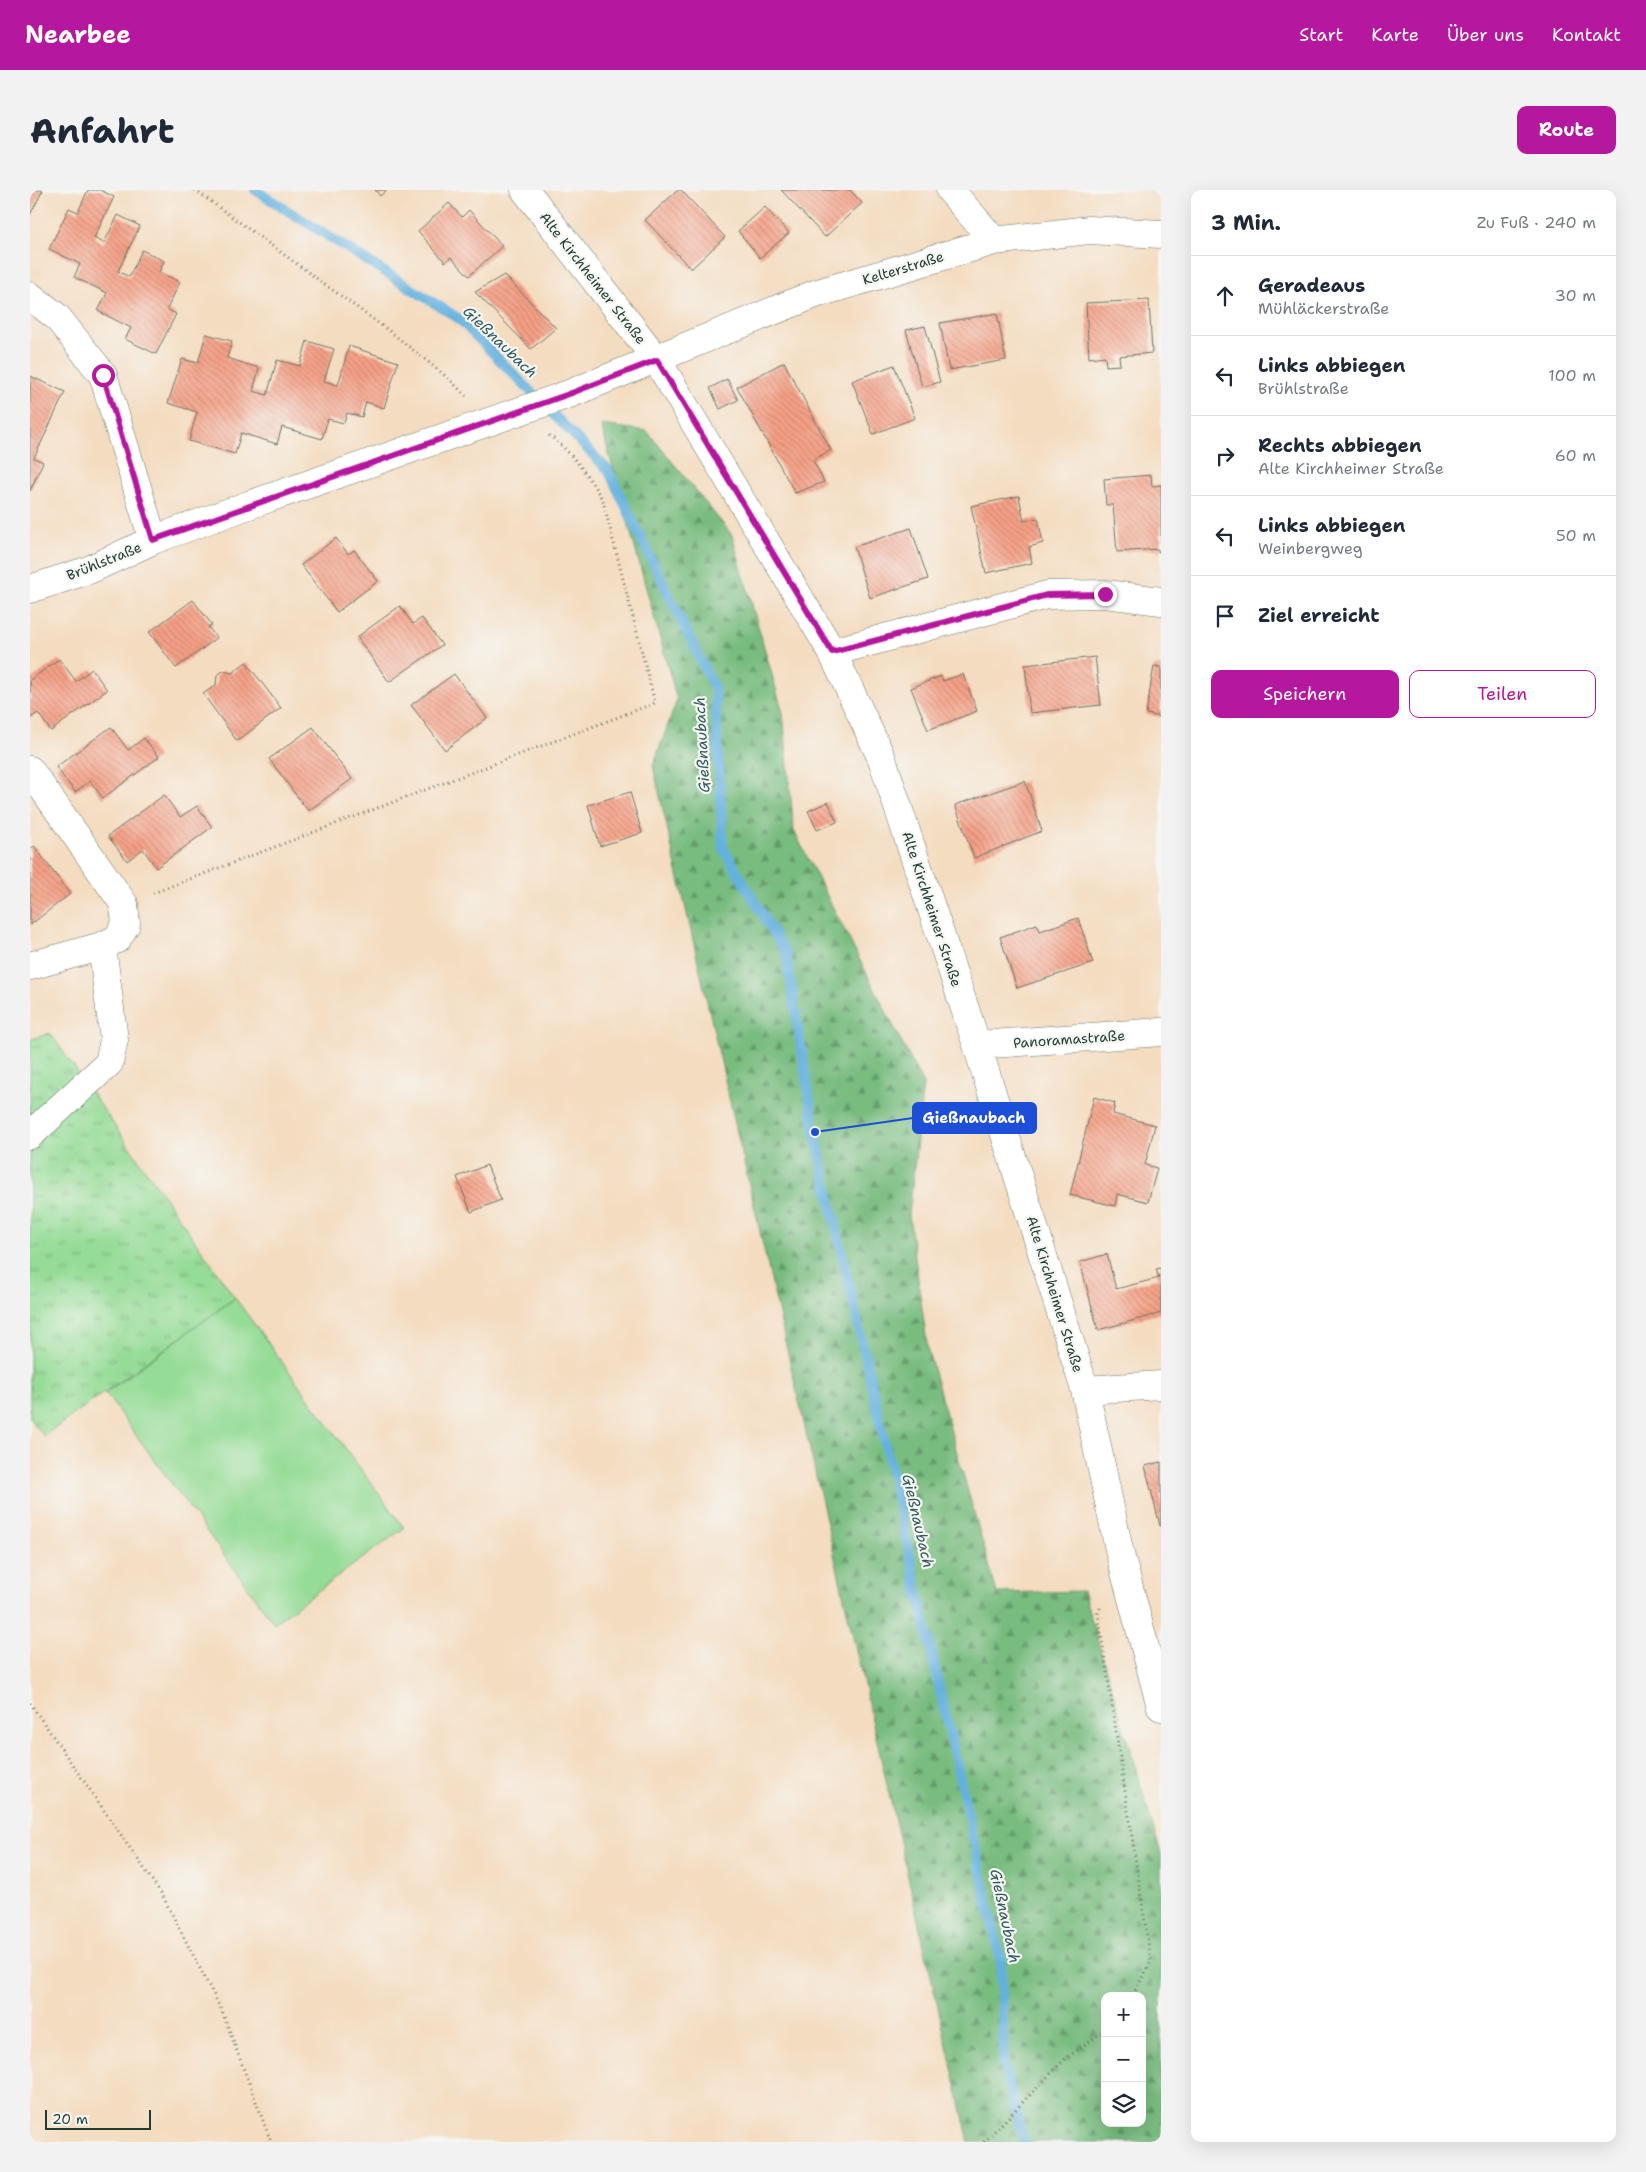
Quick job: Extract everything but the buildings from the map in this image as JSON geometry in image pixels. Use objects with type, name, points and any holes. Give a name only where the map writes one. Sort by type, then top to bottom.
[{"type":"street","name":"Alte Kirchheimer Straße","points":[[525,190],[657,360],[832,652],[882,759],[978,1045],[1085,1390],[1120,1554],[1161,1707]]},
{"type":"street","points":[[950,190],[994,240]]},
{"type":"street","name":"Kelterstraße","points":[[657,360],[815,294],[994,240],[1089,230],[1161,234]]},
{"type":"street","points":[[30,296],[57,317],[103,375],[153,540]]},
{"type":"street","name":"Brühlstraße","points":[[30,589],[89,570],[153,540],[519,412],[657,360]]},
{"type":"street","points":[[832,652],[1047,595],[1105,594],[1161,601]]},
{"type":"street","points":[[30,770],[124,904],[126,924],[116,939],[102,946],[30,966]]},
{"type":"street","points":[[30,1135],[109,1063],[114,1040],[102,946]]},
{"type":"street","name":"Panoramastraße","points":[[978,1045],[1161,1032]]},
{"type":"street","points":[[1085,1390],[1161,1385]]},
{"type":"path","points":[[194,190],[399,338],[448,378],[476,406],[483,424]]},
{"type":"path","points":[[124,904],[655,703],[603,501],[594,485],[566,449],[519,412]]},
{"type":"path","points":[[1101,1604],[1098,1613],[1151,1962],[1134,1992]]},
{"type":"path","points":[[30,1703],[161,1893],[222,2011],[271,2142]]},
{"type":"path","points":[[984,2142],[1064,2060],[1101,2033]]},
{"type":"green space","points":[[601,425],[647,431],[732,535],[783,713],[794,831],[923,1084],[909,1215],[928,1351],[997,1593],[1083,1591],[1161,1854],[1161,2142],[969,2142],[653,766],[677,700]]},
{"type":"green space","points":[[50,1033],[235,1298],[44,1436],[30,1418],[30,1040]]},
{"type":"green space","points":[[235,1298],[404,1528],[274,1623],[105,1393]]},
{"type":"waterway","name":"Gießnaubach","points":[[255,190],[458,318],[608,470],[715,690],[723,848],[786,954],[815,1132],[1001,1962],[1004,2067],[1024,2142]]},
{"type":"place","name":"Gießnaubach","points":[[815,1132]]},
{"type":"route","points":[[103,375],[153,540],[519,412],[657,360],[832,652],[1047,595],[1105,594]]}]
